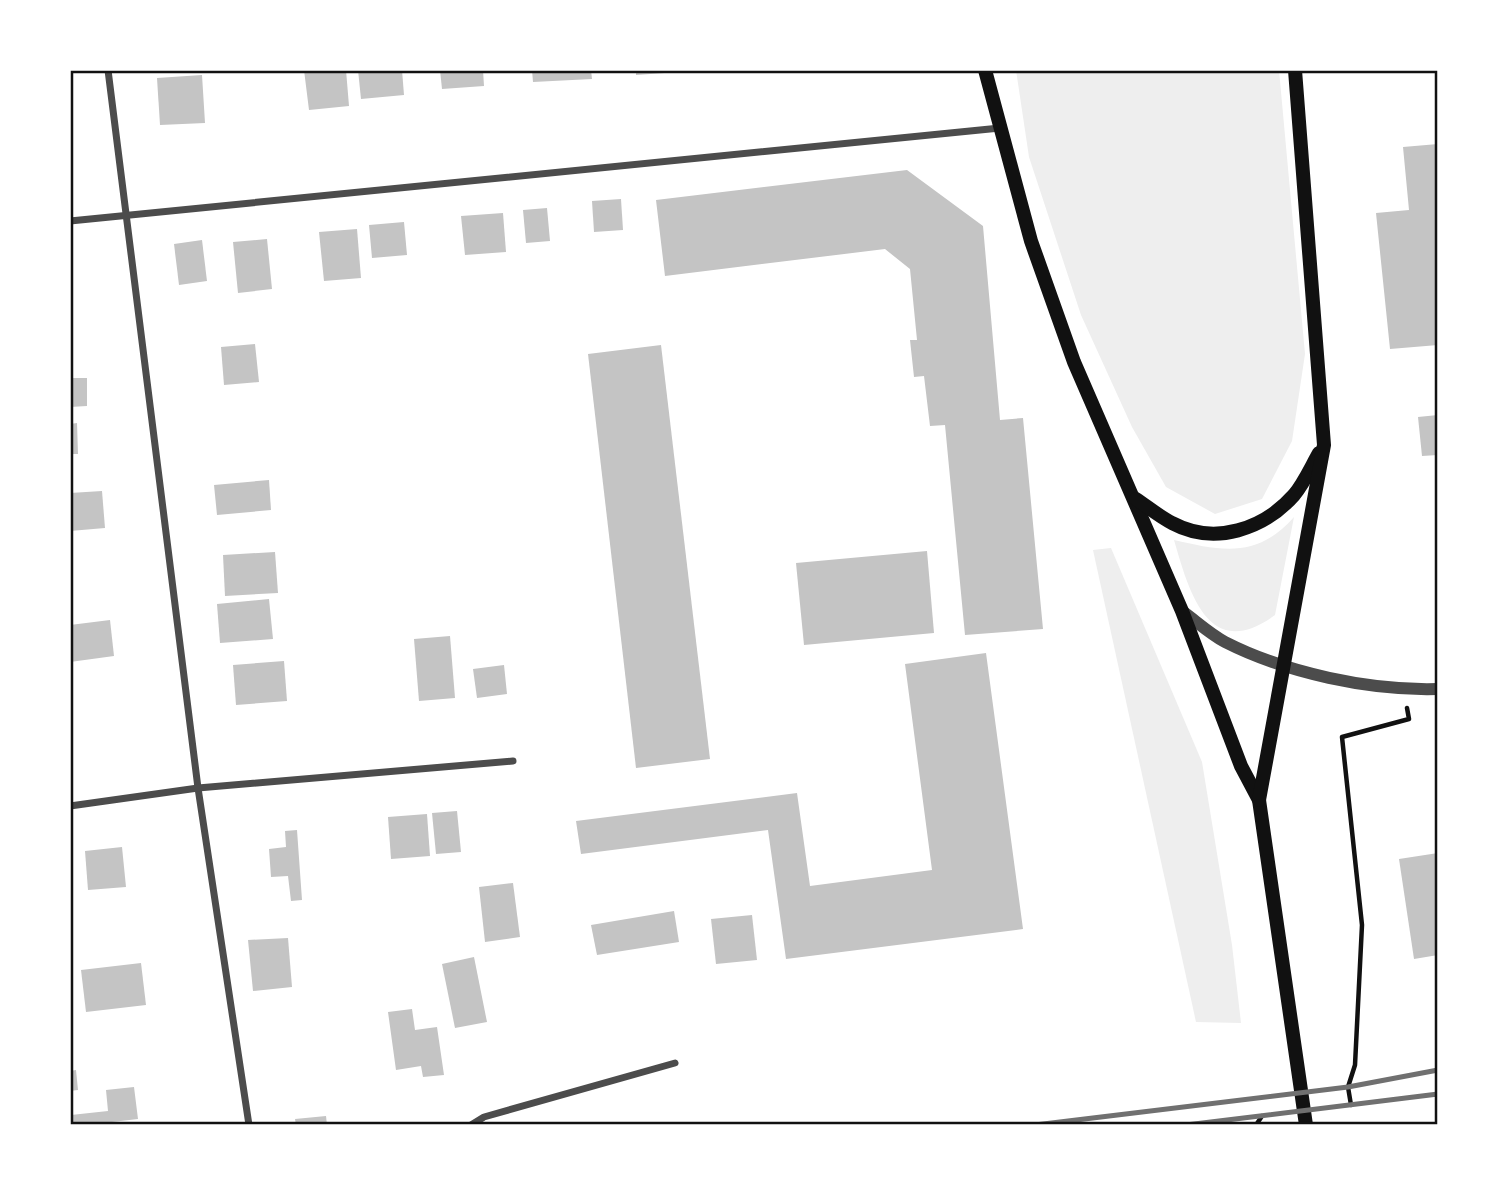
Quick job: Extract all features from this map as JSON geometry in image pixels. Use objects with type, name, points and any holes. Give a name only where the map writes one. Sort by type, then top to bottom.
[{"type":"main road","points":[[985,70],[1031,241],[1074,362],[1182,611],[1241,766],[1259,800]]},
{"type":"main road","points":[[1295,70],[1324,445],[1259,800],[1306,1125]]},
{"type":"main road","points":[[1135,499],[1174,524],[1208,534],[1236,532],[1270,518],[1287,502],[1296,493],[1324,445]]},
{"type":"street","points":[[108,70],[198,788],[249,1125]]},
{"type":"street","points":[[70,221],[1000,128]]},
{"type":"street","points":[[1182,611],[1222,641],[1285,665],[1368,685],[1404,690],[1438,690]]},
{"type":"street","points":[[70,806],[198,788],[513,761]]},
{"type":"street","points":[[471,1125],[484,1116],[675,1063]]},
{"type":"path","points":[[1351,1105],[1348,1087],[1355,1065],[1362,925],[1342,737],[1409,719],[1404,690]]},
{"type":"path","points":[[1256,1125],[1262,1116]]},
{"type":"shaded area","points":[[1016,70],[1279,70],[1305,354],[1292,441],[1262,499],[1215,514],[1166,487],[1132,427],[1081,315],[1029,157]]},
{"type":"shaded area","points":[[1294,517],[1275,615],[1252,628],[1233,631],[1218,626],[1205,615],[1195,599],[1174,540],[1223,549],[1252,546],[1266,540]]},
{"type":"shaded area","points":[[1111,548],[1202,762],[1232,945],[1241,1023],[1196,1022],[1093,550]]},
{"type":"building","points":[[304,70],[346,70],[349,106],[309,110]]},
{"type":"building","points":[[358,70],[402,70],[404,95],[361,99]]},
{"type":"building","points":[[440,70],[483,70],[484,86],[442,89]]},
{"type":"building","points":[[532,70],[591,70],[592,79],[533,82]]},
{"type":"building","points":[[636,70],[678,70],[679,72],[636,75]]},
{"type":"building","points":[[202,75],[205,123],[160,125],[157,78]]},
{"type":"building","points":[[1438,144],[1438,345],[1390,349],[1376,213],[1409,210],[1403,147]]},
{"type":"building","points":[[907,170],[983,226],[1000,420],[1023,418],[1043,629],[965,635],[945,425],[930,426],[924,376],[914,377],[910,340],[917,340],[910,269],[885,249],[665,276],[656,200]]},
{"type":"building","points":[[621,199],[623,230],[594,232],[592,201]]},
{"type":"building","points":[[547,208],[550,241],[526,243],[523,210]]},
{"type":"building","points":[[503,213],[506,252],[465,255],[461,216]]},
{"type":"building","points":[[404,222],[407,255],[372,258],[369,225]]},
{"type":"building","points":[[357,229],[361,278],[324,281],[319,232]]},
{"type":"building","points":[[267,239],[272,289],[238,293],[233,242]]},
{"type":"building","points":[[202,240],[207,281],[179,285],[174,244]]},
{"type":"building","points":[[255,344],[259,382],[224,385],[221,347]]},
{"type":"building","points":[[661,345],[710,759],[636,768],[588,354]]},
{"type":"building","points":[[70,378],[87,378],[87,406],[70,407]]},
{"type":"building","points":[[1438,415],[1438,455],[1422,456],[1418,417]]},
{"type":"building","points":[[77,423],[78,454],[70,454],[70,424]]},
{"type":"building","points":[[269,480],[271,510],[217,515],[214,485]]},
{"type":"building","points":[[102,491],[105,528],[70,531],[70,493]]},
{"type":"building","points":[[927,551],[934,633],[804,645],[796,563]]},
{"type":"building","points":[[275,552],[278,593],[225,596],[223,555]]},
{"type":"building","points":[[269,599],[273,639],[220,643],[217,604]]},
{"type":"building","points":[[110,620],[114,656],[70,662],[70,625]]},
{"type":"building","points":[[450,636],[455,698],[419,701],[414,639]]},
{"type":"building","points":[[986,653],[1023,929],[786,959],[768,830],[581,854],[576,821],[797,793],[810,886],[932,870],[905,664]]},
{"type":"building","points":[[284,661],[287,701],[236,705],[233,665]]},
{"type":"building","points":[[504,665],[507,694],[477,698],[473,669]]},
{"type":"building","points":[[457,811],[461,852],[436,854],[432,813]]},
{"type":"building","points":[[427,814],[430,856],[391,859],[388,817]]},
{"type":"building","points":[[297,830],[302,900],[291,901],[288,876],[271,877],[269,849],[286,847],[285,831]]},
{"type":"building","points":[[122,847],[126,887],[88,890],[85,851]]},
{"type":"building","points":[[1438,853],[1438,955],[1414,959],[1399,859]]},
{"type":"building","points":[[513,883],[520,937],[485,942],[479,887]]},
{"type":"building","points":[[674,911],[679,942],[597,955],[591,925]]},
{"type":"building","points":[[752,915],[757,960],[716,964],[711,919]]},
{"type":"building","points":[[288,938],[292,987],[253,991],[248,940]]},
{"type":"building","points":[[474,957],[487,1022],[455,1028],[442,964]]},
{"type":"building","points":[[141,963],[146,1005],[86,1012],[81,970]]},
{"type":"building","points":[[412,1009],[415,1030],[437,1027],[444,1075],[423,1077],[421,1066],[396,1070],[388,1012]]},
{"type":"building","points":[[76,1070],[78,1090],[70,1091],[70,1071]]},
{"type":"building","points":[[134,1087],[138,1119],[112,1122],[112,1125],[73,1125],[71,1115],[108,1111],[106,1090]]},
{"type":"building","points":[[326,1116],[327,1125],[296,1125],[295,1119]]},
{"type":"railway","points":[[1035,1125],[1348,1087],[1438,1070]]},
{"type":"railway","points":[[1186,1125],[1438,1094]]}]
